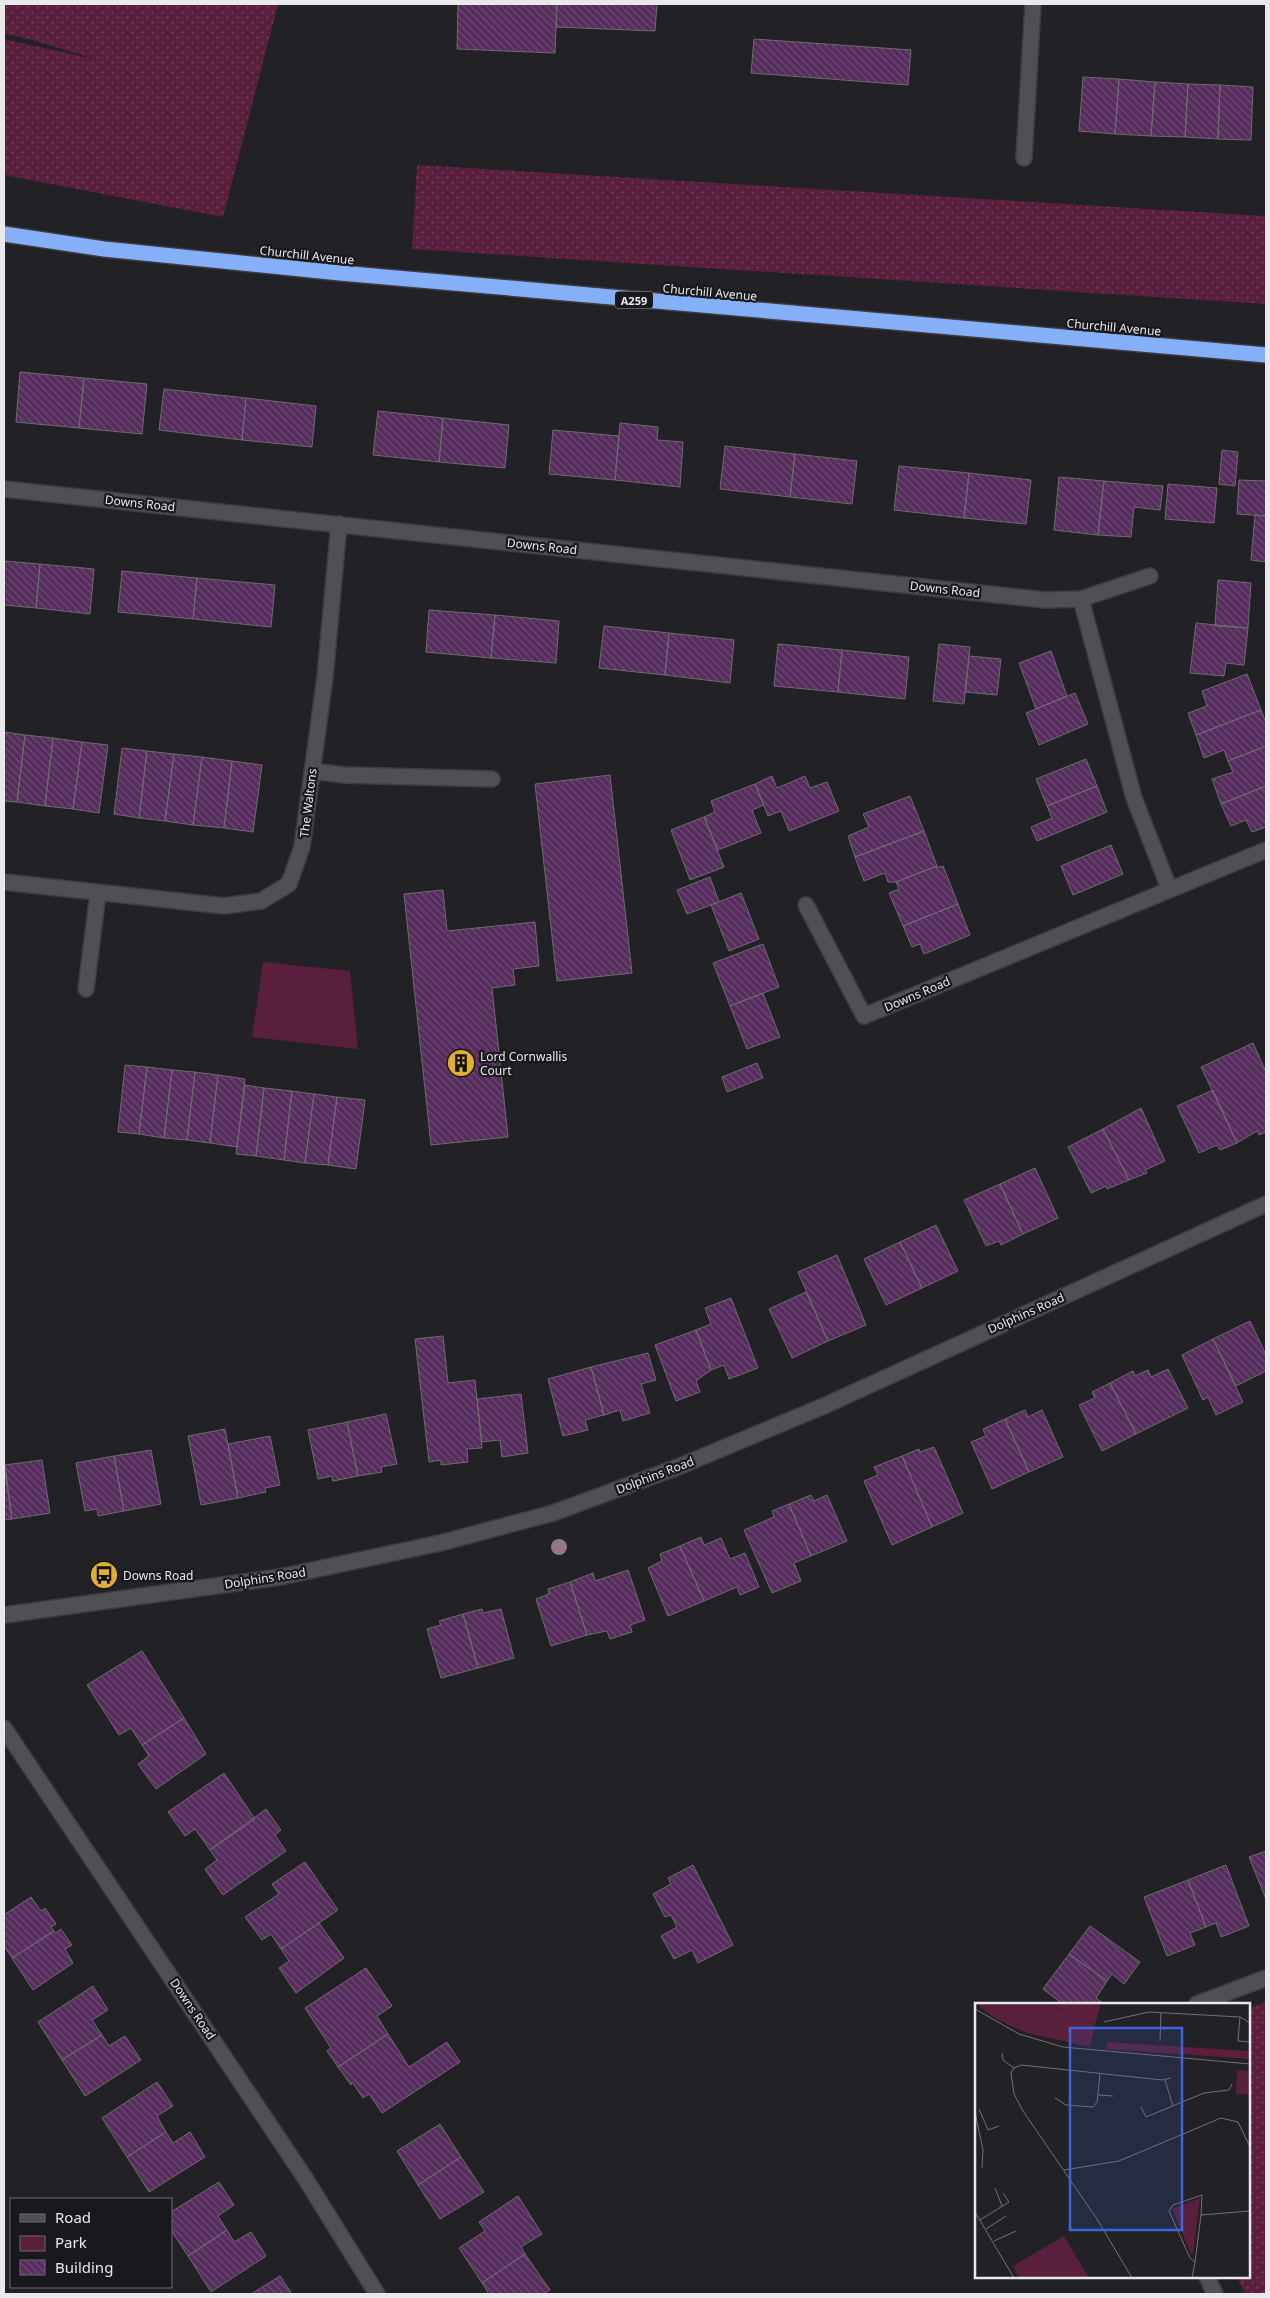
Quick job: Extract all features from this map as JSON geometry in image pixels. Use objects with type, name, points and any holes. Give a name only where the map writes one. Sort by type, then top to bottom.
[{"type":"highway","name":"Churchill Avenue","points":[[4,234],[104,249],[340,273],[1266,354]]},
{"type":"street","points":[[1024,158],[1033,4]]},
{"type":"street","name":"Downs Road","points":[[4,489],[1045,600],[1081,599],[1150,576]]},
{"type":"street","name":"The Waltons","points":[[4,882],[98,894],[224,906],[261,901],[289,884],[302,847],[325,677],[339,524]]},
{"type":"street","points":[[1081,599],[1134,798],[1169,888]]},
{"type":"street","points":[[312,771],[345,775],[492,779]]},
{"type":"street","name":"Downs Road","points":[[806,905],[864,1016],[1169,888],[1266,850]]},
{"type":"street","points":[[86,990],[98,894]]},
{"type":"street","name":"Dolphins Road","points":[[4,1615],[280,1577],[440,1543],[553,1513],[678,1467],[826,1405],[1266,1204]]},
{"type":"street","name":"Downs Road","points":[[4,1728],[294,2161],[377,2294]]},
{"type":"street","points":[[1200,2003],[1266,1978]]},
{"type":"street","points":[[1207,2278],[1215,2294]]},
{"type":"green space","points":[[4,4],[278,4],[223,217],[4,175],[4,39],[98,60],[29,39],[4,34]]},
{"type":"green space","points":[[417,165],[1266,216],[1266,304],[412,249]]},
{"type":"green space","points":[[263,962],[350,971],[358,1049],[252,1037]]},
{"type":"green space","points":[[1266,2002],[1266,2294],[1245,2294],[1237,2278],[1250,2278],[1250,2008]]},
{"type":"building","points":[[458,4],[557,4],[555,53],[457,49]]},
{"type":"building","points":[[557,4],[657,4],[655,31],[556,27]]},
{"type":"building","points":[[754,39],[911,50],[908,85],[751,73]]},
{"type":"building","points":[[1083,77],[1119,79],[1115,134],[1079,131]]},
{"type":"building","points":[[1119,79],[1155,82],[1151,136],[1115,134]]},
{"type":"building","points":[[1155,82],[1188,84],[1185,137],[1151,136]]},
{"type":"building","points":[[1188,84],[1220,85],[1218,139],[1185,137]]},
{"type":"building","points":[[1220,85],[1253,87],[1251,140],[1218,139]]},
{"type":"building","points":[[20,372],[84,378],[79,428],[16,422]]},
{"type":"building","points":[[84,378],[147,384],[142,434],[79,428]]},
{"type":"building","points":[[164,389],[246,398],[242,440],[159,430]]},
{"type":"building","points":[[246,398],[316,406],[312,447],[242,440]]},
{"type":"building","points":[[378,411],[443,418],[439,462],[373,455]]},
{"type":"building","points":[[443,418],[509,425],[505,468],[439,462]]},
{"type":"building","points":[[620,423],[658,427],[657,440],[683,442],[680,487],[615,480]]},
{"type":"building","points":[[553,430],[619,436],[615,480],[549,474]]},
{"type":"building","points":[[725,446],[795,454],[790,497],[720,489]]},
{"type":"building","points":[[1222,450],[1238,452],[1235,486],[1219,484]]},
{"type":"building","points":[[795,454],[857,461],[852,504],[790,497]]},
{"type":"building","points":[[899,466],[969,473],[964,518],[894,510]]},
{"type":"building","points":[[969,473],[1031,480],[1026,524],[964,518]]},
{"type":"building","points":[[1059,477],[1104,481],[1098,535],[1054,530]]},
{"type":"building","points":[[1239,480],[1266,481],[1266,516],[1237,514]]},
{"type":"building","points":[[1104,481],[1163,486],[1160,510],[1134,507],[1131,537],[1098,535]]},
{"type":"building","points":[[1168,484],[1217,488],[1214,523],[1165,519]]},
{"type":"building","points":[[1255,515],[1266,516],[1266,562],[1251,560]]},
{"type":"building","points":[[4,561],[40,564],[36,608],[4,605]]},
{"type":"building","points":[[40,564],[94,569],[90,614],[36,608]]},
{"type":"building","points":[[122,571],[197,578],[193,619],[118,612]]},
{"type":"building","points":[[197,578],[275,585],[271,627],[193,619]]},
{"type":"building","points":[[1218,580],[1251,583],[1248,628],[1215,626]]},
{"type":"building","points":[[429,610],[495,615],[491,658],[426,652]]},
{"type":"building","points":[[495,615],[559,621],[556,663],[491,658]]},
{"type":"building","points":[[1196,623],[1248,628],[1244,665],[1226,663],[1224,676],[1190,673]]},
{"type":"building","points":[[604,626],[669,633],[665,675],[599,668]]},
{"type":"building","points":[[669,633],[734,640],[730,683],[665,675]]},
{"type":"building","points":[[778,644],[842,650],[838,692],[774,686]]},
{"type":"building","points":[[939,644],[970,647],[964,704],[933,701]]},
{"type":"building","points":[[842,650],[909,657],[905,699],[838,692]]},
{"type":"building","points":[[1051,651],[1067,696],[1036,709],[1019,663]]},
{"type":"building","points":[[969,656],[1001,659],[997,695],[965,692]]},
{"type":"building","points":[[1247,674],[1261,710],[1196,735],[1188,713],[1207,706],[1202,691]]},
{"type":"building","points":[[1075,693],[1088,724],[1039,745],[1026,713]]},
{"type":"building","points":[[1261,710],[1266,723],[1266,746],[1228,761],[1224,750],[1204,758],[1196,735]]},
{"type":"building","points":[[4,732],[25,735],[17,802],[4,801]]},
{"type":"building","points":[[25,735],[53,738],[45,806],[17,802]]},
{"type":"building","points":[[53,738],[82,742],[73,809],[45,806]]},
{"type":"building","points":[[82,742],[108,745],[99,813],[73,809]]},
{"type":"building","points":[[1266,746],[1266,786],[1221,804],[1212,779],[1233,772],[1228,761]]},
{"type":"building","points":[[122,748],[147,751],[139,818],[114,814]]},
{"type":"building","points":[[147,751],[174,754],[165,821],[139,818]]},
{"type":"building","points":[[174,754],[202,757],[193,825],[165,821]]},
{"type":"building","points":[[202,757],[232,761],[224,828],[193,825]]},
{"type":"building","points":[[1086,759],[1097,786],[1047,806],[1036,779]]},
{"type":"building","points":[[232,761],[262,765],[253,832],[224,828]]},
{"type":"building","points":[[610,775],[632,973],[557,981],[535,784]]},
{"type":"building","points":[[772,776],[777,788],[805,776],[810,788],[827,782],[839,811],[789,831],[781,811],[768,816],[755,784]]},
{"type":"building","points":[[755,784],[764,805],[752,810],[761,833],[718,850],[704,817],[715,812],[711,801]]},
{"type":"building","points":[[1097,786],[1107,812],[1037,841],[1031,827],[1052,818],[1047,806]]},
{"type":"building","points":[[1266,786],[1266,827],[1252,832],[1246,820],[1231,826],[1221,804]]},
{"type":"building","points":[[910,796],[924,831],[855,857],[848,836],[869,827],[863,814]]},
{"type":"building","points":[[704,817],[724,867],[690,880],[671,830]]},
{"type":"building","points":[[924,831],[937,866],[896,882],[888,882],[885,873],[864,881],[855,857]]},
{"type":"building","points":[[1111,845],[1123,874],[1073,895],[1061,866]]},
{"type":"building","points":[[937,866],[936,868],[943,866],[958,904],[903,926],[889,893],[899,889],[896,882]]},
{"type":"building","points":[[710,877],[719,902],[687,914],[677,890]]},
{"type":"building","name":"Lord Cornwallis Court","points":[[443,890],[447,931],[535,922],[539,966],[513,969],[515,985],[492,988],[508,1137],[431,1145],[404,894]]},
{"type":"building","points":[[741,893],[759,939],[729,951],[711,905]]},
{"type":"building","points":[[958,904],[970,935],[924,954],[920,944],[912,947],[903,926]]},
{"type":"building","points":[[763,944],[779,987],[730,1006],[713,963]]},
{"type":"building","points":[[763,993],[780,1037],[747,1049],[730,1006]]},
{"type":"building","points":[[1253,1043],[1266,1072],[1266,1132],[1259,1135],[1257,1131],[1237,1143],[1201,1067]]},
{"type":"building","points":[[757,1063],[763,1078],[727,1092],[722,1077]]},
{"type":"building","points":[[125,1065],[147,1067],[139,1134],[118,1132]]},
{"type":"building","points":[[147,1067],[172,1070],[164,1138],[139,1134]]},
{"type":"building","points":[[172,1070],[195,1072],[187,1140],[164,1138]]},
{"type":"building","points":[[195,1072],[218,1075],[210,1143],[187,1140]]},
{"type":"building","points":[[218,1075],[245,1079],[237,1147],[210,1143]]},
{"type":"building","points":[[245,1085],[264,1088],[256,1156],[236,1154]]},
{"type":"building","points":[[264,1088],[292,1091],[284,1160],[256,1156]]},
{"type":"building","points":[[1213,1090],[1237,1143],[1220,1150],[1217,1145],[1199,1153],[1177,1106]]},
{"type":"building","points":[[292,1091],[314,1094],[305,1163],[284,1160]]},
{"type":"building","points":[[314,1094],[337,1097],[328,1165],[305,1163]]},
{"type":"building","points":[[337,1097],[365,1100],[356,1169],[328,1165]]},
{"type":"building","points":[[1141,1108],[1165,1161],[1145,1170],[1147,1173],[1129,1180],[1103,1129]]},
{"type":"building","points":[[1103,1129],[1129,1180],[1107,1189],[1106,1186],[1091,1193],[1068,1147]]},
{"type":"building","points":[[1035,1168],[1058,1218],[1023,1234],[1000,1184]]},
{"type":"building","points":[[1000,1184],[1023,1234],[1001,1245],[999,1241],[986,1246],[964,1200]]},
{"type":"building","points":[[936,1225],[958,1271],[922,1288],[900,1242]]},
{"type":"building","points":[[900,1242],[922,1288],[886,1305],[864,1259]]},
{"type":"building","points":[[837,1255],[866,1325],[828,1341],[798,1272]]},
{"type":"building","points":[[806,1292],[828,1341],[792,1358],[769,1309]]},
{"type":"building","points":[[731,1298],[758,1368],[729,1379],[724,1365],[711,1370],[696,1330],[711,1324],[705,1308]]},
{"type":"building","points":[[1250,1321],[1266,1355],[1266,1371],[1236,1386],[1213,1339]]},
{"type":"building","points":[[696,1330],[711,1370],[696,1381],[700,1392],[676,1401],[655,1345]]},
{"type":"building","points":[[443,1336],[448,1383],[475,1380],[482,1448],[467,1449],[468,1462],[441,1465],[441,1460],[429,1462],[415,1339]]},
{"type":"building","points":[[1213,1339],[1243,1402],[1216,1415],[1208,1397],[1203,1400],[1182,1355]]},
{"type":"building","points":[[648,1353],[656,1380],[641,1384],[650,1413],[623,1421],[620,1410],[604,1415],[591,1367]]},
{"type":"building","points":[[591,1367],[604,1415],[585,1420],[588,1430],[563,1436],[548,1379]]},
{"type":"building","points":[[1168,1369],[1188,1408],[1136,1434],[1110,1383],[1133,1371],[1135,1376],[1148,1370],[1151,1377]]},
{"type":"building","points":[[1110,1383],[1136,1434],[1102,1451],[1079,1405],[1095,1398],[1092,1392]]},
{"type":"building","points":[[521,1394],[528,1453],[502,1457],[500,1440],[482,1442],[477,1399]]},
{"type":"building","points":[[1025,1410],[1028,1417],[1042,1410],[1063,1457],[1029,1472],[1005,1419]]},
{"type":"building","points":[[386,1414],[397,1464],[381,1467],[382,1472],[358,1476],[347,1422]]},
{"type":"building","points":[[1005,1419],[1029,1472],[992,1489],[971,1442],[986,1436],[983,1429]]},
{"type":"building","points":[[347,1422],[358,1476],[333,1481],[332,1476],[318,1479],[308,1430]]},
{"type":"building","points":[[225,1429],[238,1498],[201,1505],[188,1436]]},
{"type":"building","points":[[270,1436],[280,1485],[265,1488],[266,1492],[238,1498],[228,1444]]},
{"type":"building","points":[[934,1447],[963,1513],[932,1527],[902,1456],[919,1449],[920,1452]]},
{"type":"building","points":[[151,1450],[161,1504],[124,1511],[114,1456]]},
{"type":"building","points":[[114,1456],[124,1511],[98,1516],[97,1509],[85,1511],[76,1463]]},
{"type":"building","points":[[902,1456],[932,1527],[892,1545],[864,1481],[878,1475],[874,1467]]},
{"type":"building","points":[[42,1460],[50,1513],[12,1519],[5,1465]]},
{"type":"building","points":[[4,1465],[12,1519],[4,1520]]},
{"type":"building","points":[[811,1495],[814,1501],[827,1495],[847,1541],[811,1556],[789,1504]]},
{"type":"building","points":[[789,1504],[811,1556],[794,1563],[801,1581],[772,1593],[744,1530],[774,1517],[772,1511]]},
{"type":"building","points":[[701,1537],[704,1545],[721,1538],[730,1559],[745,1553],[759,1587],[740,1595],[737,1587],[704,1601],[680,1546]]},
{"type":"building","points":[[680,1546],[704,1601],[668,1616],[648,1568],[662,1561],[660,1554]]},
{"type":"building","points":[[628,1570],[645,1620],[630,1625],[632,1632],[610,1639],[607,1631],[587,1635],[570,1582],[593,1573],[595,1581]]},
{"type":"building","points":[[570,1582],[587,1635],[551,1646],[536,1599],[549,1594],[548,1589]]},
{"type":"building","points":[[482,1609],[483,1613],[501,1609],[514,1658],[478,1668],[463,1614]]},
{"type":"building","points":[[463,1614],[478,1668],[441,1678],[427,1629],[441,1625],[439,1621]]},
{"type":"building","points":[[142,1651],[184,1718],[142,1745],[131,1728],[119,1735],[87,1685]]},
{"type":"building","points":[[184,1718],[206,1754],[156,1789],[138,1764],[149,1756],[142,1745]]},
{"type":"building","points":[[224,1773],[255,1819],[210,1850],[195,1829],[185,1836],[168,1812]]},
{"type":"building","points":[[266,1809],[281,1830],[275,1835],[286,1851],[223,1895],[205,1869],[217,1860],[210,1850]]},
{"type":"building","points":[[1266,1851],[1266,1899],[1249,1857]]},
{"type":"building","points":[[305,1862],[338,1910],[281,1949],[271,1934],[262,1940],[245,1917],[279,1894],[272,1884]]},
{"type":"building","points":[[693,1865],[733,1945],[698,1963],[692,1950],[674,1959],[661,1936],[677,1927],[671,1915],[665,1917],[653,1894],[671,1884],[668,1878]]},
{"type":"building","points":[[1226,1865],[1249,1926],[1221,1937],[1216,1923],[1206,1927],[1188,1880]]},
{"type":"building","points":[[1188,1880],[1206,1927],[1190,1933],[1195,1945],[1167,1956],[1144,1897]]},
{"type":"building","points":[[31,1897],[41,1911],[45,1908],[56,1924],[51,1927],[54,1931],[12,1958],[4,1946],[4,1915]]},
{"type":"building","points":[[319,1923],[344,1958],[296,1993],[279,1968],[289,1961],[281,1949]]},
{"type":"building","points":[[1090,1926],[1140,1962],[1124,1984],[1112,1974],[1107,1981],[1069,1954]]},
{"type":"building","points":[[61,1929],[72,1945],[65,1949],[73,1963],[33,1990],[12,1958],[54,1931],[55,1933]]},
{"type":"building","points":[[1069,1954],[1107,1981],[1096,1998],[1103,2003],[1062,2003],[1043,1989]]},
{"type":"building","points":[[366,1968],[392,2006],[377,2016],[388,2034],[338,2067],[327,2051],[331,2048],[305,2008]]},
{"type":"building","points":[[93,1986],[108,2010],[92,2020],[102,2035],[62,2060],[38,2022]]},
{"type":"building","points":[[388,2034],[409,2067],[447,2042],[460,2062],[382,2113],[369,2094],[363,2098],[338,2067]]},
{"type":"building","points":[[102,2035],[109,2046],[125,2036],[141,2060],[85,2096],[62,2060]]},
{"type":"building","points":[[157,2082],[173,2106],[157,2116],[166,2132],[127,2157],[102,2118]]},
{"type":"building","points":[[440,2124],[461,2157],[418,2185],[397,2151]]},
{"type":"building","points":[[166,2132],[173,2143],[190,2132],[205,2157],[149,2192],[127,2157]]},
{"type":"building","points":[[461,2157],[484,2192],[440,2219],[418,2185]]},
{"type":"building","points":[[219,2182],[234,2205],[218,2216],[227,2230],[188,2256],[172,2232],[172,2211]]},
{"type":"building","points":[[518,2196],[542,2234],[521,2247],[525,2254],[482,2283],[459,2248],[485,2231],[479,2222]]},
{"type":"building","points":[[227,2230],[234,2242],[251,2232],[266,2256],[211,2292],[188,2256]]},
{"type":"building","points":[[525,2254],[550,2290],[543,2294],[489,2294],[482,2283]]},
{"type":"building","points":[[280,2276],[292,2294],[251,2294]]},
{"type":"place","name":"Lord Cornwallis Court","points":[[461,1063]]},
{"type":"place","name":"Downs Road","points":[[104,1575]]}]
